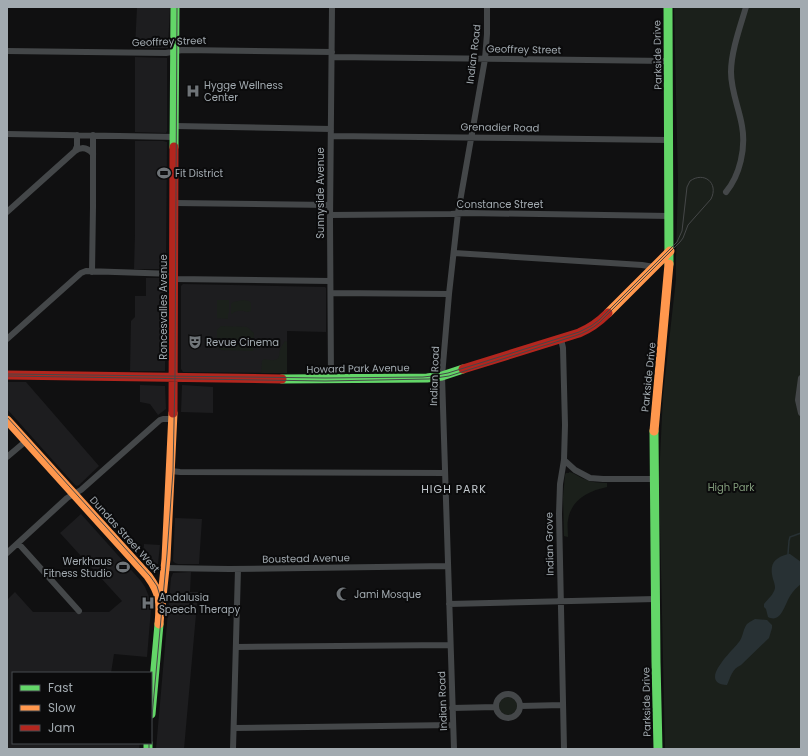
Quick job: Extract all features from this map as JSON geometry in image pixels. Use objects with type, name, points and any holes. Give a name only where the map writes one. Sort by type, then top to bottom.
[{"type":"street","name":"Roncesvalles Avenue","points":[[161,606],[165,568],[173,419],[175,7]]},
{"type":"street","name":"Sunnyside Avenue","points":[[331,379],[330,205],[332,7]]},
{"type":"street","name":"Indian Road","points":[[454,749],[442,376],[458,213],[485,59],[487,7]]},
{"type":"street","name":"Parkside Drive","points":[[658,749],[654,434],[670,252],[668,7]]},
{"type":"street","points":[[726,192],[737,174],[742,148],[742,126],[735,99],[731,72],[732,57],[746,7]]},
{"type":"street","name":"Geoffrey Street","points":[[7,51],[166,53],[175,50],[182,50],[485,59],[668,61]]},
{"type":"street","points":[[174,126],[331,129]]},
{"type":"street","points":[[7,134],[175,137]]},
{"type":"street","points":[[75,151],[77,135]]},
{"type":"street","points":[[92,272],[94,207],[93,135]]},
{"type":"street","name":"Grenadier Road","points":[[331,136],[669,140]]},
{"type":"street","points":[[7,212],[78,148],[88,150],[93,154]]},
{"type":"street","points":[[174,203],[330,205]]},
{"type":"street","name":"Constance Street","points":[[330,215],[458,213],[670,216]]},
{"type":"street","name":"Howard Park Avenue","points":[[7,375],[331,379],[427,378],[442,376],[585,331],[596,324],[670,252]]},
{"type":"street","points":[[454,253],[654,267]]},
{"type":"street","points":[[7,339],[81,273],[86,271],[174,276],[213,280],[330,281]]},
{"type":"street","points":[[331,293],[449,294]]},
{"type":"street","name":"Indian Grove","points":[[561,339],[563,348],[565,425],[564,460],[559,499],[564,749]]},
{"type":"street","points":[[801,378],[798,391],[798,400],[801,413]]},
{"type":"street","points":[[7,553],[67,498],[81,490],[160,420],[173,419]]},
{"type":"street","name":"Dundas Street West","points":[[7,420],[151,580],[157,590],[161,606],[152,703]]},
{"type":"street","points":[[7,457],[26,441]]},
{"type":"street","points":[[564,460],[575,470],[590,478],[603,480],[654,479]]},
{"type":"street","points":[[171,471],[445,473]]},
{"type":"street","points":[[18,543],[79,611]]},
{"type":"street","name":"Boustead Avenue","points":[[165,568],[448,566]]},
{"type":"street","points":[[234,749],[238,568]]},
{"type":"street","points":[[449,604],[656,599]]},
{"type":"street","points":[[236,647],[450,644]]},
{"type":"street","points":[[507,694],[514,696],[520,706],[518,713],[512,718],[498,714],[496,707],[496,703],[500,697],[507,694]]},
{"type":"street","points":[[520,706],[563,705]]},
{"type":"street","points":[[452,708],[496,707]]},
{"type":"street","points":[[234,728],[453,725]]},
{"type":"shaded area","points":[[137,7],[170,7],[168,48],[135,48]]},
{"type":"shaded area","points":[[135,57],[167,58],[166,133],[135,132]]},
{"type":"shaded area","points":[[135,141],[167,142],[166,267],[164,269],[134,269]]},
{"type":"shaded area","points":[[146,278],[163,278],[166,281],[165,371],[130,371],[131,321],[135,317],[135,296],[146,296]]},
{"type":"shaded area","points":[[183,284],[325,287],[326,332],[287,331],[287,373],[183,372],[181,369],[181,286]]},
{"type":"shaded area","points":[[7,382],[26,382],[99,466],[79,485],[75,485],[7,409]]},
{"type":"shaded area","points":[[140,385],[165,386],[166,409],[158,415],[150,404],[140,402]]},
{"type":"shaded area","points":[[182,385],[213,387],[213,413],[181,412]]},
{"type":"shaded area","points":[[81,514],[141,581],[150,599],[151,609],[147,657],[114,654],[111,672],[12,672],[12,744],[140,744],[139,749],[7,749],[7,600],[15,592],[33,612],[109,612],[122,601],[60,533]]},
{"type":"shaded area","points":[[175,518],[202,519],[199,564],[178,564],[173,561]]},
{"type":"shaded area","points":[[144,544],[160,545],[158,564],[146,564],[143,559]]},
{"type":"shaded area","points":[[788,554],[801,562],[801,584],[791,594],[779,616],[776,618],[768,617],[764,604],[775,588],[772,566],[779,557]]},
{"type":"shaded area","points":[[191,572],[190,592],[198,592],[184,749],[156,749],[171,578],[173,573]]},
{"type":"shaded area","points":[[755,619],[767,620],[772,625],[769,638],[732,673],[727,685],[719,683],[715,679],[719,666],[740,640],[747,624]]},
{"type":"green space","name":"High Park","points":[[674,7],[801,7],[801,749],[665,749],[659,479],[663,395],[676,279],[678,182]]},
{"type":"green space","points":[[217,300],[229,300],[228,319],[217,318]]},
{"type":"green space","points":[[243,300],[251,303],[251,311],[239,311],[232,314],[231,304],[233,302]]},
{"type":"green space","points":[[221,326],[247,327],[254,333],[253,351],[221,350],[217,347],[217,330]]},
{"type":"green space","points":[[285,341],[287,342],[287,373],[261,373],[262,361],[264,359],[276,360]]},
{"type":"green space","points":[[569,472],[589,481],[607,483],[607,487],[587,494],[573,507],[568,520],[568,537],[564,536],[563,497],[565,475]]},
{"type":"green space","points":[[504,697],[512,697],[517,702],[515,713],[512,715],[504,715],[499,710],[499,702]]},
{"type":"waterway","points":[[788,554],[790,537],[801,533]]},
{"type":"tram line","points":[[152,716],[173,471],[177,7]]},
{"type":"tram line","points":[[7,374],[325,378],[423,377],[448,373],[579,332],[591,326],[599,320],[677,242],[682,231],[687,187],[690,181],[700,177],[709,180],[712,184],[713,193],[711,199],[688,225],[680,242],[594,327],[575,336],[449,376],[429,379],[325,381],[7,376]]},
{"type":"tram line","points":[[7,417],[150,576],[157,586],[161,599]]},
{"type":"tram line","points":[[149,744],[149,749]]},
{"type":"traffic: fast","points":[[174,147],[175,7]]},
{"type":"traffic: fast","points":[[668,7],[669,264]]},
{"type":"traffic: fast","points":[[282,379],[427,378],[442,376],[463,369]]},
{"type":"traffic: fast","points":[[654,431],[658,749]]},
{"type":"traffic: fast","points":[[152,703],[159,624]]},
{"type":"traffic: fast","points":[[148,744],[148,749]]},
{"type":"traffic: slow","points":[[608,313],[670,251]]},
{"type":"traffic: slow","points":[[654,431],[669,264]]},
{"type":"traffic: slow","points":[[161,606],[166,559],[173,413]]},
{"type":"traffic: slow","points":[[7,420],[148,576],[158,594],[160,604],[159,624]]},
{"type":"traffic: jam","points":[[173,413],[174,147]]},
{"type":"traffic: jam","points":[[463,369],[579,333],[595,324],[608,313]]},
{"type":"traffic: jam","points":[[7,375],[282,379]]},
{"type":"place","name":"Hygge Wellness Center","points":[[193,91]]},
{"type":"place","name":"Fit District","points":[[164,173]]},
{"type":"place","name":"Revue Cinema","points":[[195,342]]},
{"type":"place","name":"Werkhaus Fitness Studio","points":[[123,567]]},
{"type":"place","name":"Jami Mosque","points":[[343,594]]},
{"type":"place","name":"Andalusia Speech Therapy","points":[[148,603]]},
{"type":"district","name":"HIGH PARK","points":[[454,489]]}]
